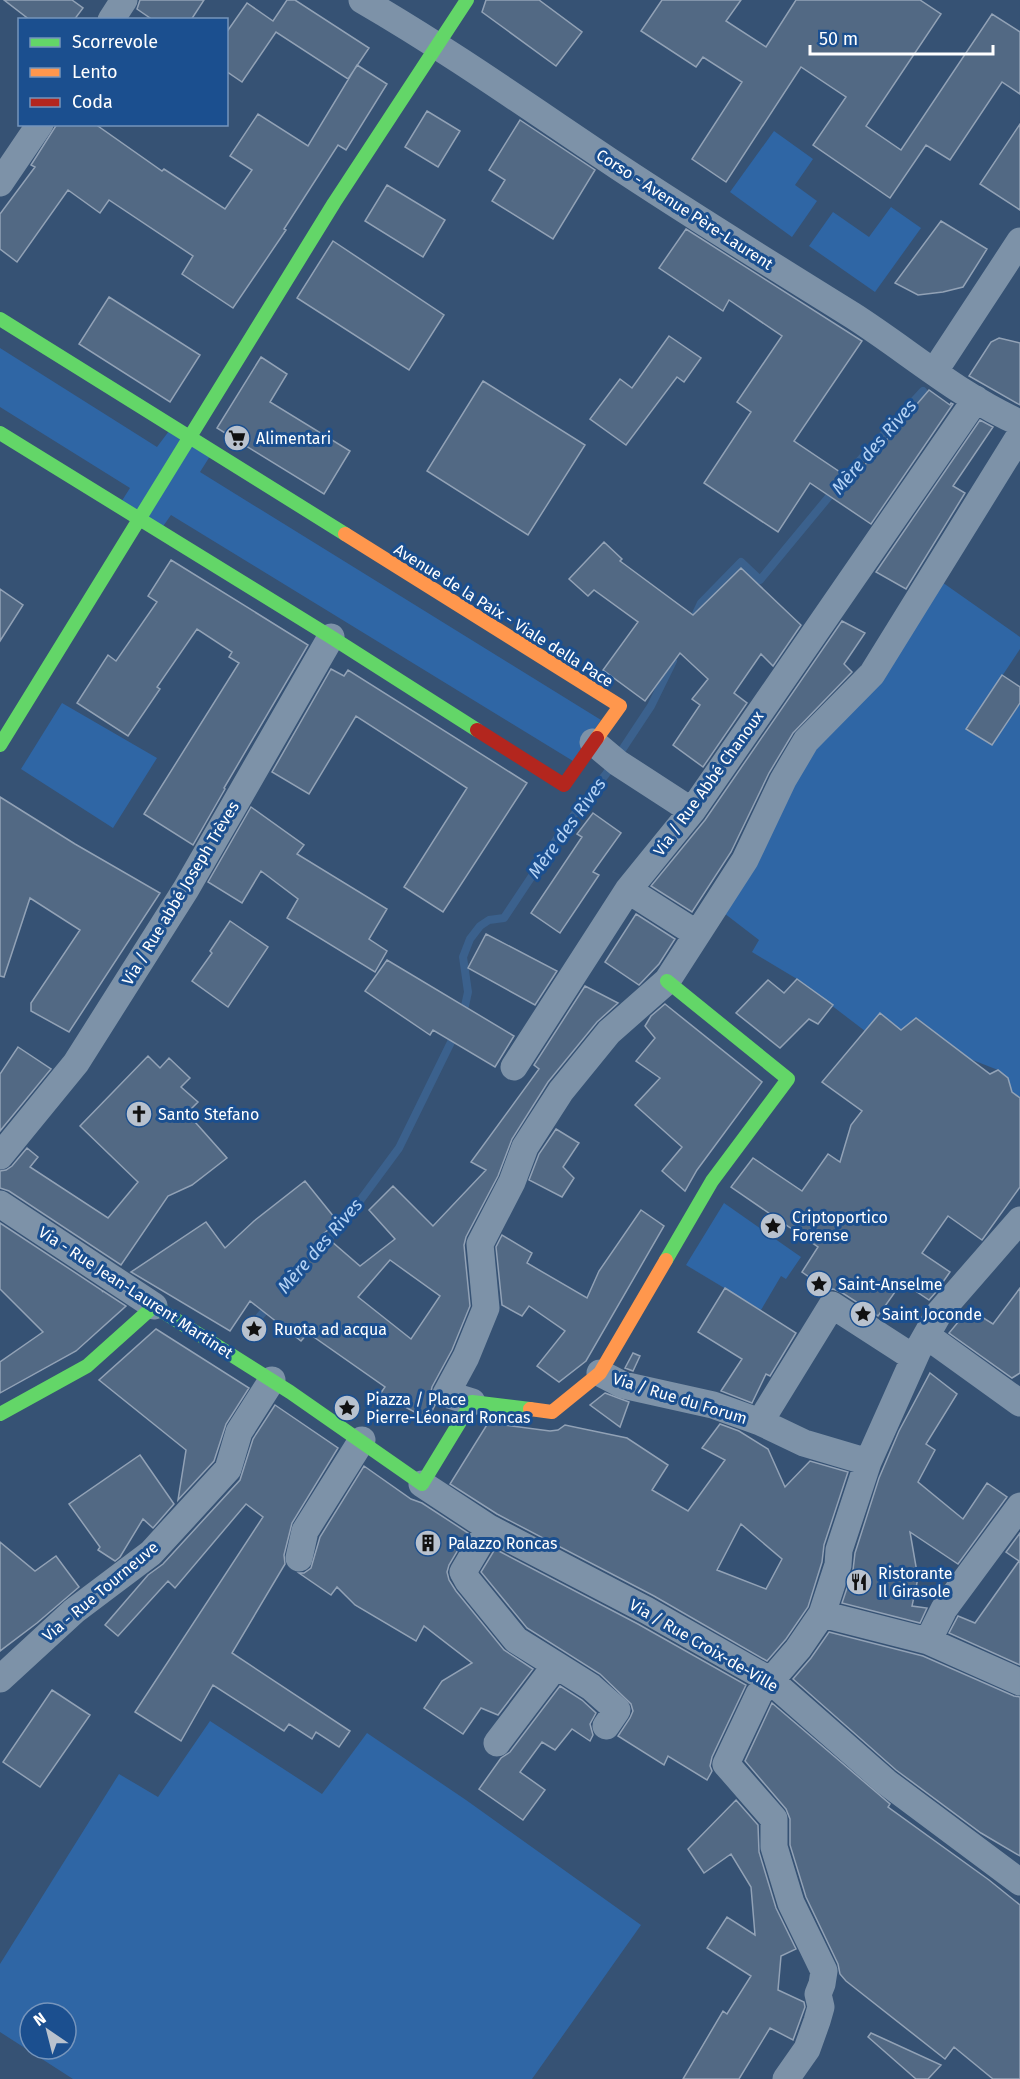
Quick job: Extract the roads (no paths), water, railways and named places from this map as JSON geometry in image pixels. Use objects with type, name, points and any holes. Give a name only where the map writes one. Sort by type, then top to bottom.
[{"type":"street","points":[[112,18],[124,0]]},
{"type":"street","name":"Corso - Avenue Père-Laurent","points":[[362,0],[420,34],[620,168],[870,327],[915,361],[1020,423]]},
{"type":"street","points":[[0,745],[334,202],[467,0]]},
{"type":"street","points":[[0,183],[39,126]]},
{"type":"street","points":[[934,372],[1020,241]]},
{"type":"street","name":"Avenue de la Paix - Viale della Pace","points":[[0,319],[620,706],[607,754],[564,785],[331,637],[0,433]]},
{"type":"street","name":"Via / Rue Abbé Chanoux","points":[[514,1067],[628,890],[692,811],[976,399]]},
{"type":"street","points":[[667,981],[788,1079],[712,1181],[600,1373],[552,1412],[472,1402],[446,1394],[466,1357],[486,1308],[480,1244],[512,1182],[525,1147],[561,1091],[609,1032],[667,981],[745,860],[783,780],[806,741],[872,674],[1020,435]]},
{"type":"street","name":"Via / Rue abbé Joseph Trèves","points":[[7,1148],[82,1053],[186,889],[331,637]]},
{"type":"street","points":[[607,754],[692,811]]},
{"type":"street","points":[[628,890],[697,934]]},
{"type":"street","name":"Via - Rue Jean-Laurent Martinet","points":[[0,1204],[154,1306],[272,1380],[362,1440],[422,1484]]},
{"type":"street","points":[[786,2079],[807,2049],[814,2031],[821,2007],[818,1994],[824,1971],[791,1903],[774,1847],[774,1819],[726,1764],[759,1694],[798,1649],[822,1614],[838,1565],[839,1550],[868,1462],[920,1347],[939,1313],[1020,1220]]},
{"type":"street","points":[[760,1422],[832,1305],[920,1347],[1020,1403]]},
{"type":"street","points":[[0,1414],[87,1366],[154,1306]]},
{"type":"street","name":"Via / Rue du Forum","points":[[600,1373],[623,1384],[713,1405],[760,1422],[804,1443],[868,1462]]},
{"type":"street","name":"Via - Rue Tourneuve","points":[[0,1679],[74,1611],[151,1553],[228,1469],[239,1432],[272,1380]]},
{"type":"street","points":[[422,1484],[472,1402]]},
{"type":"street","points":[[298,1558],[306,1531],[362,1440]]},
{"type":"street","name":"Via / Rue Croix-de-Ville","points":[[422,1484],[489,1528],[646,1610],[771,1681],[886,1782],[1020,1882]]},
{"type":"street","points":[[928,1641],[944,1609],[1020,1506]]},
{"type":"street","points":[[489,1528],[464,1572],[468,1581],[516,1640],[591,1687],[616,1710],[606,1726]]},
{"type":"street","points":[[822,1614],[928,1641],[1020,1682]]},
{"type":"street","points":[[497,1743],[556,1665]]},
{"type":"waterway","name":"Mère des Rives","points":[[694,618],[701,603],[741,562],[760,580],[851,470],[923,391]]},
{"type":"waterway","name":"Mère des Rives","points":[[463,1015],[468,992],[463,957],[470,939],[480,926],[489,920],[504,918],[566,825],[606,774],[651,706],[673,661]]},
{"type":"waterway","name":"Mère des Rives","points":[[322,1246],[348,1217],[399,1148],[455,1034]]},
{"type":"waterway","name":"Mère des Rives","points":[[260,1316],[270,1305]]},
{"type":"place","name":"Alimentari","points":[[237,438]]},
{"type":"place","name":"Santo Stefano","points":[[139,1114]]},
{"type":"place","name":"Criptoportico Forense","points":[[773,1226]]},
{"type":"place","name":"Saint-Anselme","points":[[819,1284]]},
{"type":"place","name":"Saint Joconde","points":[[863,1314]]},
{"type":"place","name":"Ruota ad acqua","points":[[254,1329]]},
{"type":"place","name":"Piazza / Place Pierre-Léonard Roncas","points":[[347,1408]]},
{"type":"place","name":"Palazzo Roncas","points":[[428,1543]]},
{"type":"place","name":"Ristorante Il Girasole","points":[[859,1582]]}]
